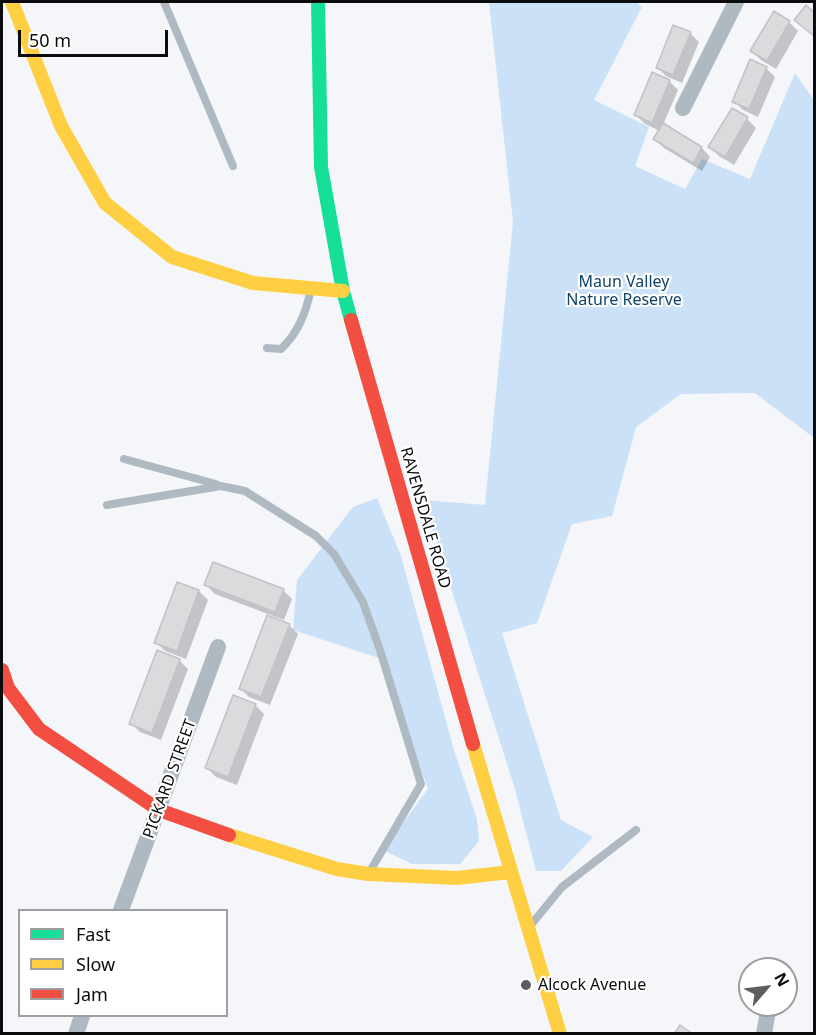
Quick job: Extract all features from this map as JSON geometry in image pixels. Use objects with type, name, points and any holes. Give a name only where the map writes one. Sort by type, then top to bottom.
[{"type":"street","points":[[12,2],[61,126],[105,203],[172,257],[253,283],[343,291]]},
{"type":"street","name":"RAVENSDALE ROAD","points":[[318,2],[321,167],[343,291],[510,872],[560,1034]]},
{"type":"street","points":[[683,108],[736,2]]},
{"type":"street","name":"PICKARD STREET","points":[[121,909],[218,647]]},
{"type":"street","points":[[2,670],[8,688],[39,729],[159,810],[338,869],[368,874],[457,878],[510,872]]},
{"type":"street","points":[[76,1034],[82,1017]]},
{"type":"street","points":[[764,1034],[767,1017]]},
{"type":"lane","points":[[164,2],[233,166]]},
{"type":"lane","points":[[267,348],[281,349],[287,343],[304,316],[311,288]]},
{"type":"lane","points":[[124,459],[245,491],[316,536],[334,554],[363,602],[421,783],[368,874]]},
{"type":"lane","points":[[107,505],[221,486]]},
{"type":"lane","points":[[528,929],[562,888],[636,830]]},
{"type":"green space","name":"Maun Valley Nature Reserve","points":[[489,2],[637,2],[642,7],[594,100],[649,127],[635,166],[685,189],[702,159],[750,179],[795,73],[814,100],[814,438],[755,393],[681,394],[636,427],[612,516],[572,524],[537,623],[502,633],[561,820],[593,837],[561,871],[536,871],[515,789],[423,500],[485,505],[513,222]]},
{"type":"green space","points":[[377,498],[401,556],[453,747],[477,819],[479,841],[460,864],[412,864],[383,850],[428,789],[382,659],[293,630],[297,580],[353,507]]},
{"type":"building","points":[[806,5],[814,12],[814,36],[794,20]]},
{"type":"building","points":[[774,11],[790,21],[767,61],[750,51]]},
{"type":"building","points":[[673,25],[691,32],[673,75],[656,68]]},
{"type":"building","points":[[750,59],[767,67],[749,109],[732,102]]},
{"type":"building","points":[[652,72],[670,80],[652,123],[634,115]]},
{"type":"building","points":[[732,108],[748,117],[725,157],[708,147]]},
{"type":"building","points":[[663,123],[702,147],[693,163],[653,139]]},
{"type":"building","points":[[213,562],[284,589],[275,612],[204,585]]},
{"type":"building","points":[[177,582],[199,590],[177,651],[154,643]]},
{"type":"building","points":[[267,615],[290,624],[261,697],[239,689]]},
{"type":"building","points":[[157,650],[180,659],[152,733],[129,724]]},
{"type":"building","points":[[233,695],[256,704],[228,777],[205,768]]},
{"type":"building","points":[[680,1025],[693,1034],[674,1034]]},
{"type":"traffic: fast","points":[[318,2],[321,167],[343,291],[351,320]]},
{"type":"traffic: slow","points":[[12,2],[61,126],[105,203],[172,257],[253,283],[343,291]]},
{"type":"traffic: slow","points":[[473,744],[560,1034]]},
{"type":"traffic: slow","points":[[229,835],[337,869],[368,874],[457,878],[510,872]]},
{"type":"traffic: jam","points":[[351,320],[473,744]]},
{"type":"traffic: jam","points":[[2,670],[8,688],[39,729],[159,810],[229,835]]},
{"type":"place","name":"Alcock Avenue","points":[[526,985]]}]
